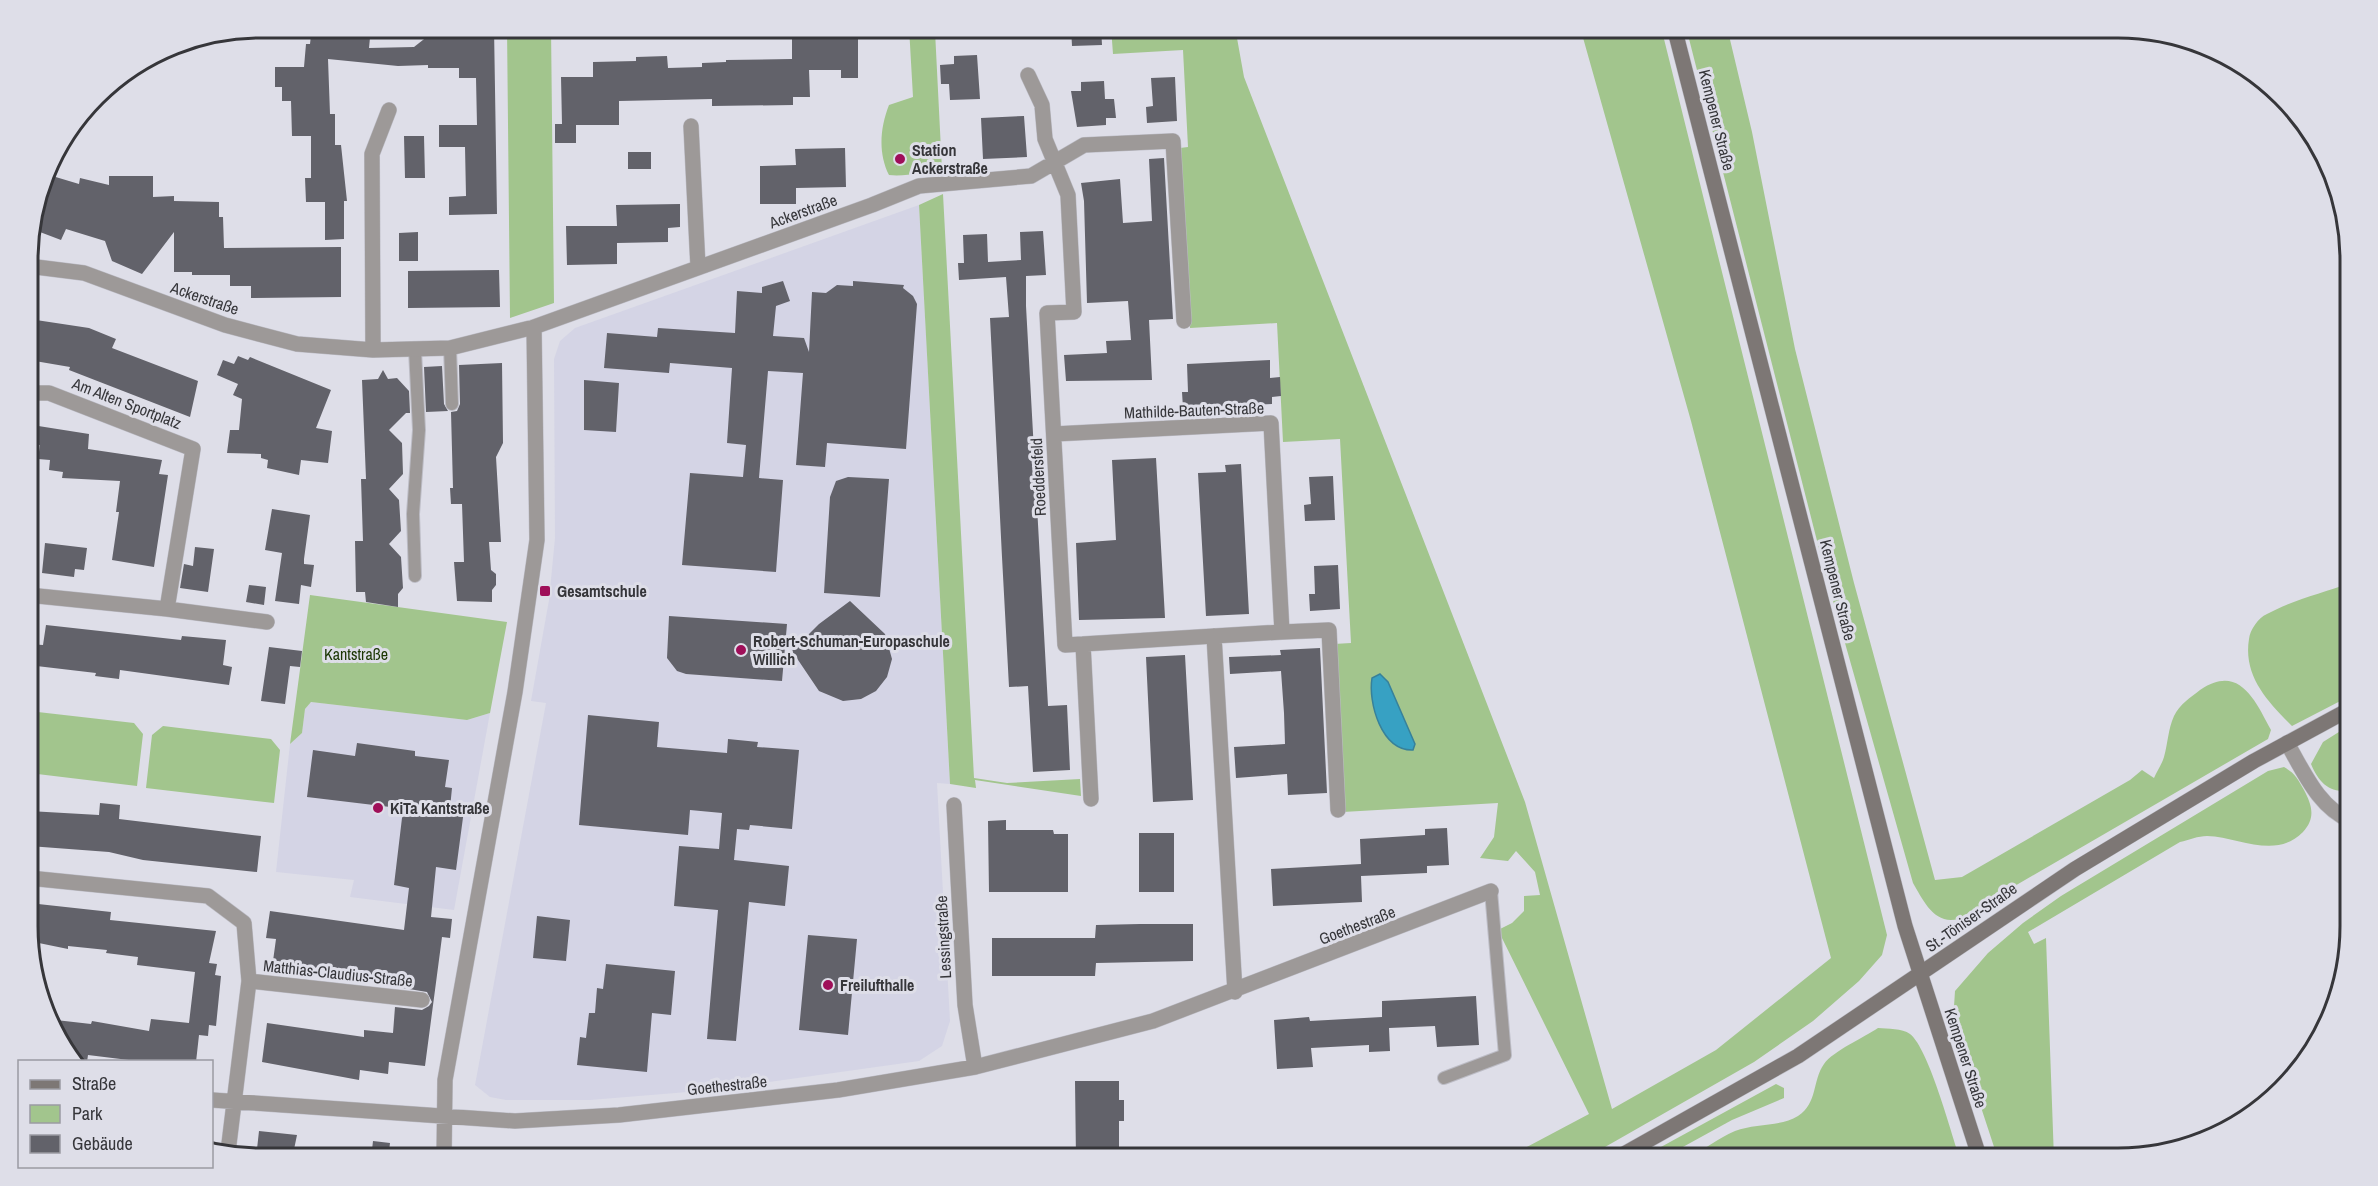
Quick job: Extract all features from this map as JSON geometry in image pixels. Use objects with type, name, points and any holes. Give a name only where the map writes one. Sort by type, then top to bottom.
[{"type":"main road","name":"Kempener Straße","points":[[1677,38],[1919,975],[1976,1148]]},
{"type":"main road","name":"St.-Töniser-Straße","points":[[1635,1148],[1798,1056],[2075,869],[2287,742],[2340,714]]},
{"type":"street","name":"Roeddersfeld","points":[[1028,75],[1042,105],[1045,139],[1068,195],[1074,312],[1047,313],[1065,645],[1083,644]]},
{"type":"street","points":[[373,350],[372,154],[389,110]]},
{"type":"street","points":[[691,126],[698,267]]},
{"type":"street","points":[[1055,164],[1084,145],[1173,141],[1184,321]]},
{"type":"street","name":"Ackerstraße","points":[[38,267],[84,273],[225,325],[297,344],[373,350],[450,348],[534,327],[919,186],[1031,176],[1055,164]]},
{"type":"street","points":[[444,1148],[445,1080],[519,671],[537,540],[534,327]]},
{"type":"street","name":"Am Alten Sportplatz","points":[[38,393],[49,393],[194,448],[166,609]]},
{"type":"street","name":"Mathilde-Bauten-Straße","points":[[1054,434],[1271,423],[1282,632]]},
{"type":"street","points":[[38,596],[267,622]]},
{"type":"street","points":[[1090,799],[1083,644],[1329,630],[1338,810]]},
{"type":"street","points":[[1214,636],[1235,992]]},
{"type":"street","points":[[2287,742],[2321,799],[2340,816]]},
{"type":"street","name":"Lessingstraße","points":[[954,805],[965,1005],[975,1067]]},
{"type":"street","name":"Matthias-Claudius-Straße","points":[[38,879],[208,896],[244,923],[249,981],[229,1147]]},
{"type":"street","name":"Goethestraße","points":[[213,1100],[515,1121],[619,1115],[828,1091],[975,1067],[1153,1021],[1235,992],[1491,891]]},
{"type":"street","name":"Matthias-Claudius-Straße","points":[[249,981],[422,1000]]},
{"type":"lane","points":[[450,348],[452,404]]},
{"type":"lane","points":[[415,350],[419,430],[413,514],[415,576]]},
{"type":"lane","points":[[1444,1078],[1505,1055],[1491,891]]},
{"type":"shaded area","name":"Robert-Schuman-Europaschule Willich","points":[[919,205],[950,784],[937,783],[950,1021],[942,1046],[919,1061],[712,1090],[590,1100],[506,1100],[490,1097],[475,1085],[546,703],[531,701],[549,600],[555,538],[554,359],[560,341],[575,328]]},
{"type":"shaded area","name":"KiTa Kantstraße","points":[[311,702],[467,720],[490,713],[454,910],[350,897],[354,880],[276,872],[290,744],[302,733],[305,709]]},
{"type":"green space","points":[[507,38],[551,38],[554,303],[510,318]]},
{"type":"green space","points":[[910,38],[935,38],[942,170],[889,175],[882,149],[882,131],[886,114],[889,105],[913,97]]},
{"type":"green space","points":[[1112,38],[1237,38],[1244,77],[1525,802],[1612,1109],[1716,1050],[1831,958],[1691,421],[1583,38],[1664,38],[1887,935],[1882,955],[1859,981],[1813,1021],[1754,1062],[1603,1148],[1525,1148],[1589,1114],[1498,930],[1512,923],[1524,911],[1524,896],[1540,895],[1535,872],[1516,851],[1508,861],[1480,858],[1494,837],[1498,803],[1343,812],[1334,644],[1351,643],[1340,439],[1283,442],[1277,323],[1190,328],[1180,148],[1188,147],[1183,50],[1113,54]],"holes":[[[1380,674],[1388,682],[1415,744]]]},
{"type":"green space","points":[[1689,38],[1730,38],[1752,132],[1795,349],[1854,583],[1935,880],[1962,877],[2130,780],[2142,770],[2154,778],[2163,760],[2170,726],[2176,712],[2200,690],[2214,683],[2225,681],[2235,683],[2252,697],[2271,730],[2268,739],[1958,919],[1942,918],[1930,910],[1913,883],[1826,576]]},
{"type":"green space","points":[[943,194],[974,778],[1007,783],[1080,779],[1081,796],[975,780],[976,788],[950,784],[919,205]]},
{"type":"green space","points":[[2340,586],[2340,701],[2292,726],[2259,687],[2253,676],[2248,652],[2251,632],[2261,618],[2297,601]]},
{"type":"green space","name":"Kantstraße","points":[[310,595],[507,622],[490,713],[467,720],[311,702],[305,709],[302,733],[290,744]]},
{"type":"green space","points":[[38,712],[134,723],[143,734],[137,786],[38,774]]},
{"type":"green space","points":[[163,726],[271,739],[280,750],[274,803],[146,788],[152,735]]},
{"type":"green space","points":[[2340,731],[2340,790],[2321,781],[2311,764],[2323,742]]},
{"type":"green space","points":[[2284,767],[2294,774],[2309,801],[2310,822],[2303,832],[2292,840],[2281,845],[2269,846],[2207,836],[2180,842],[2028,932],[2034,944],[2046,938],[2054,1148],[1994,1148],[1953,1022],[1955,991],[1988,953],[2023,923],[2061,896],[2268,771]]},
{"type":"green space","points":[[1878,1028],[1895,1029],[1910,1034],[1925,1056],[1932,1073],[1956,1148],[1705,1148],[1735,1131],[1783,1122],[1798,1116],[1809,1105],[1824,1064],[1842,1049]]},
{"type":"green space","points":[[1776,1084],[1784,1088],[1784,1098],[1732,1120],[1681,1148],[1659,1148]]},
{"type":"water","points":[[1380,674],[1388,682],[1415,744],[1413,750],[1393,743],[1379,723],[1371,688],[1372,678]]},
{"type":"building","points":[[311,38],[370,38],[369,48],[414,47],[425,38],[494,38],[497,214],[449,215],[449,197],[466,196],[465,147],[439,147],[439,125],[477,125],[476,78],[459,78],[459,68],[428,68],[428,65],[398,66],[328,59],[330,114],[335,114],[335,145],[341,145],[347,201],[344,201],[344,239],[325,240],[325,202],[306,202],[305,178],[311,178],[311,136],[292,136],[291,101],[282,101],[282,87],[275,87],[275,67],[304,67],[306,44],[310,44]]},
{"type":"building","points":[[792,38],[858,38],[858,78],[841,78],[841,70],[809,70],[810,97],[793,97],[793,105],[712,106],[712,99],[619,101],[619,125],[576,125],[576,143],[555,143],[555,124],[562,124],[561,77],[593,77],[593,62],[636,61],[636,57],[667,56],[668,68],[702,67],[702,63],[726,62],[726,60],[792,59]]},
{"type":"building","points":[[1072,38],[1102,38],[1102,45],[1072,46]]},
{"type":"building","points":[[977,55],[980,99],[950,100],[949,84],[941,84],[940,65],[954,64],[954,56]]},
{"type":"building","points":[[1175,77],[1177,121],[1147,123],[1146,107],[1153,106],[1151,78]]},
{"type":"building","points":[[1104,81],[1105,99],[1114,99],[1116,118],[1106,118],[1106,125],[1077,127],[1071,91],[1081,91],[1081,82]]},
{"type":"building","points":[[1024,116],[1027,157],[983,159],[981,118]]},
{"type":"building","points":[[404,136],[424,136],[425,178],[405,178]]},
{"type":"building","points":[[845,148],[846,187],[796,188],[796,204],[760,204],[760,166],[796,165],[795,149]]},
{"type":"building","points":[[628,152],[651,152],[651,169],[628,169]]},
{"type":"building","points":[[1164,158],[1173,319],[1149,320],[1152,380],[1066,381],[1064,355],[1107,353],[1106,341],[1131,340],[1128,301],[1087,303],[1084,201],[1081,183],[1120,179],[1123,223],[1152,221],[1149,159]]},
{"type":"building","points":[[53,176],[79,184],[80,178],[109,185],[109,176],[153,176],[153,197],[174,196],[174,201],[219,202],[219,217],[223,217],[224,248],[341,247],[341,297],[251,298],[251,286],[230,286],[230,275],[192,275],[192,272],[174,272],[174,232],[142,274],[112,261],[105,241],[66,229],[61,240],[39,232]]},
{"type":"building","points":[[680,204],[680,227],[668,228],[668,242],[617,243],[617,264],[567,265],[566,226],[617,226],[616,205]]},
{"type":"building","points":[[1043,231],[1046,275],[1026,276],[1026,306],[1048,706],[1067,705],[1070,770],[1033,772],[1028,686],[1009,687],[990,318],[1009,317],[1006,277],[959,280],[958,263],[964,263],[963,235],[987,234],[988,262],[1021,260],[1020,232]]},
{"type":"building","points":[[418,232],[418,261],[399,261],[399,233]]},
{"type":"building","points":[[499,270],[500,307],[408,308],[408,271]]},
{"type":"building","points":[[783,281],[790,301],[776,306],[773,336],[804,338],[809,352],[812,292],[826,293],[837,285],[853,286],[853,281],[904,285],[903,288],[913,296],[917,304],[906,449],[827,443],[825,467],[796,465],[803,373],[768,371],[759,478],[783,480],[776,572],[682,565],[690,473],[743,477],[746,445],[727,443],[732,368],[670,363],[669,373],[604,368],[607,333],[657,337],[658,328],[735,333],[737,291],[762,293],[762,287]]},
{"type":"building","points":[[38,320],[89,328],[116,339],[112,348],[198,381],[190,417],[69,370],[70,367],[38,362]]},
{"type":"building","points":[[238,356],[248,360],[250,357],[331,390],[316,428],[332,431],[328,463],[301,460],[299,475],[267,468],[268,460],[261,458],[261,454],[227,453],[230,430],[239,430],[242,399],[233,395],[238,384],[217,375],[223,360],[234,364]]},
{"type":"building","points":[[1270,360],[1270,378],[1280,377],[1281,396],[1272,397],[1272,404],[1183,408],[1182,392],[1188,392],[1187,364]]},
{"type":"building","points":[[502,363],[503,443],[496,457],[501,542],[489,542],[491,570],[496,574],[496,585],[492,590],[492,602],[457,601],[454,562],[464,562],[462,504],[451,504],[450,488],[453,488],[451,412],[457,411],[460,404],[459,365]]},
{"type":"building","points":[[442,366],[444,404],[448,411],[426,412],[424,367]]},
{"type":"building","points":[[383,370],[388,379],[397,378],[409,391],[410,413],[406,413],[389,430],[402,443],[403,474],[389,489],[399,500],[401,531],[389,544],[401,557],[403,588],[398,594],[398,607],[366,602],[365,592],[356,592],[355,541],[363,541],[361,479],[366,479],[362,380],[378,379]]},
{"type":"building","points":[[584,380],[619,383],[616,432],[584,430]]},
{"type":"building","points":[[38,426],[89,434],[88,449],[162,460],[159,474],[168,475],[154,567],[112,560],[119,512],[116,512],[120,481],[62,478],[63,472],[49,470],[50,460],[38,459],[40,445],[38,445]]},
{"type":"building","points":[[1156,458],[1165,618],[1079,620],[1076,543],[1116,540],[1112,460]]},
{"type":"building","points":[[1241,464],[1249,614],[1206,616],[1198,473],[1226,472],[1225,465]]},
{"type":"building","points":[[1333,476],[1335,520],[1305,521],[1304,505],[1311,504],[1309,477]]},
{"type":"building","points":[[848,477],[889,479],[880,597],[824,593],[830,497],[836,481]]},
{"type":"building","points":[[272,509],[310,515],[304,564],[314,565],[311,587],[301,585],[299,604],[275,601],[282,553],[265,550]]},
{"type":"building","points":[[45,543],[87,548],[84,570],[75,569],[74,577],[42,573]]},
{"type":"building","points":[[195,547],[214,549],[208,592],[180,588],[184,564],[193,566]]},
{"type":"building","points":[[1338,565],[1340,609],[1310,611],[1309,594],[1315,594],[1314,566]]},
{"type":"building","points":[[249,585],[266,587],[264,605],[246,602]]},
{"type":"building","points":[[850,601],[885,634],[892,659],[887,677],[876,691],[861,699],[843,701],[819,691],[792,651],[819,624]]},
{"type":"building","points":[[669,616],[787,624],[782,681],[686,674],[677,671],[667,658]]},
{"type":"building","points":[[46,625],[181,640],[182,636],[226,640],[223,665],[232,667],[229,685],[120,670],[119,679],[95,676],[96,673],[38,666],[38,645],[43,645]]},
{"type":"building","points":[[269,647],[302,651],[300,667],[290,666],[285,704],[261,701]]},
{"type":"building","points":[[1320,648],[1327,793],[1288,795],[1287,774],[1236,778],[1234,747],[1285,744],[1284,713],[1281,671],[1230,674],[1229,657],[1281,655],[1280,650]]},
{"type":"building","points":[[1185,655],[1193,800],[1153,802],[1146,657]]},
{"type":"building","points":[[588,715],[659,722],[657,747],[727,753],[728,739],[758,742],[757,747],[799,750],[792,829],[750,825],[749,830],[737,829],[734,860],[789,866],[785,906],[749,902],[736,1041],[707,1039],[718,910],[674,906],[679,846],[719,849],[722,813],[690,810],[688,835],[579,825]]},
{"type":"building","points":[[357,743],[415,751],[415,756],[449,760],[445,787],[452,788],[450,808],[464,810],[456,870],[436,867],[431,917],[452,919],[450,938],[442,937],[425,1066],[389,1062],[388,1074],[360,1070],[359,1080],[262,1062],[267,1023],[364,1037],[364,1030],[393,1033],[395,1007],[422,1010],[432,1002],[427,992],[397,987],[398,982],[342,975],[343,972],[273,961],[276,939],[266,938],[270,911],[404,930],[409,888],[394,885],[402,818],[407,809],[307,797],[313,750],[355,756]]},
{"type":"building","points":[[100,803],[120,805],[119,819],[261,836],[257,872],[143,860],[109,852],[38,847],[38,812],[99,815]]},
{"type":"building","points":[[1006,820],[1006,830],[1053,830],[1054,834],[1068,834],[1068,892],[989,892],[988,821]]},
{"type":"building","points":[[1447,828],[1449,865],[1427,866],[1427,873],[1361,876],[1362,902],[1273,906],[1271,869],[1361,864],[1360,839],[1425,835],[1425,829]]},
{"type":"building","points":[[1139,833],[1174,833],[1174,892],[1139,892]]},
{"type":"building","points":[[38,904],[111,912],[110,920],[216,931],[209,963],[217,964],[215,975],[221,976],[216,1026],[209,1025],[208,1036],[199,1035],[196,1060],[129,1060],[88,1055],[87,1060],[82,1060],[58,1020],[91,1024],[92,1021],[149,1031],[151,1019],[189,1023],[195,972],[137,965],[138,957],[106,953],[107,950],[68,946],[68,949],[38,943]]},
{"type":"building","points":[[537,916],[570,920],[566,961],[533,958]]},
{"type":"building","points":[[1193,924],[1193,961],[1096,963],[1095,976],[992,976],[992,938],[1095,938],[1096,925]]},
{"type":"building","name":"Freilufthalle","points":[[808,935],[857,939],[848,1035],[799,1030]]},
{"type":"building","points":[[606,964],[675,971],[671,1015],[652,1013],[647,1072],[577,1065],[580,1037],[586,1038],[589,1013],[595,1013],[597,988],[603,989]]},
{"type":"building","points":[[1476,996],[1479,1045],[1437,1047],[1435,1026],[1389,1028],[1390,1051],[1369,1052],[1369,1045],[1311,1048],[1313,1067],[1277,1069],[1274,1020],[1309,1017],[1310,1021],[1382,1017],[1382,1001]]},
{"type":"building","points":[[1075,1081],[1119,1081],[1119,1100],[1124,1100],[1124,1121],[1119,1121],[1119,1148],[1076,1148]]},
{"type":"building","points":[[259,1131],[297,1135],[294,1148],[257,1148]]},
{"type":"building","points":[[373,1141],[390,1143],[389,1148],[372,1148]]},
{"type":"place","name":"Station Ackerstraße","points":[[900,159]]},
{"type":"place","name":"Gesamtschule","points":[[545,591]]},
{"type":"place","name":"Robert-Schuman-Europaschule Willich","points":[[741,650]]},
{"type":"place","name":"KiTa Kantstraße","points":[[378,808]]},
{"type":"place","name":"Freilufthalle","points":[[828,985]]}]
